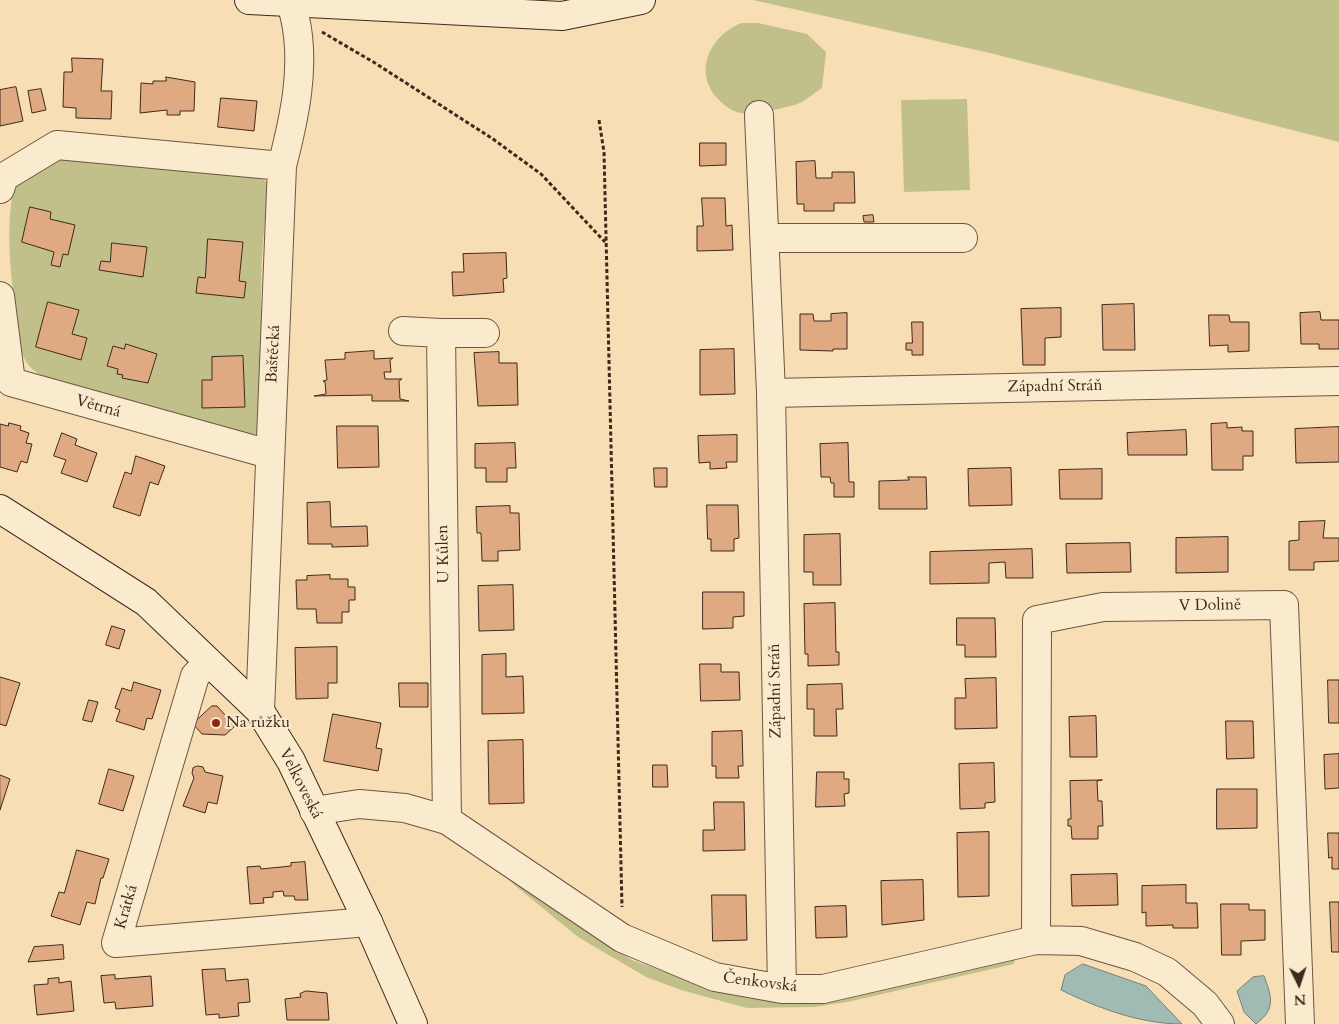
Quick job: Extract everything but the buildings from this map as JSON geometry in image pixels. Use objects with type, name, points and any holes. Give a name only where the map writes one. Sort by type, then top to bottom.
[{"type":"street","points":[[249,0],[291,6],[562,16],[641,0]]},
{"type":"street","name":"Baštěcká","points":[[260,711],[282,166],[294,120],[299,65],[291,6]]},
{"type":"street","name":"Západní Stráň","points":[[759,115],[771,394],[782,989]]},
{"type":"street","points":[[0,189],[4,177],[57,145],[282,166]]},
{"type":"street","points":[[764,238],[963,238]]},
{"type":"street","name":"Větrná","points":[[0,296],[10,382],[269,454]]},
{"type":"street","points":[[403,331],[485,333]]},
{"type":"street","name":"U Kůlen","points":[[441,332],[447,820]]},
{"type":"street","name":"Západní Stráň","points":[[771,394],[1339,381]]},
{"type":"street","name":"Velkoveská","points":[[0,509],[146,602],[260,711],[290,761],[368,922],[413,1024]]},
{"type":"street","name":"V Dolině","points":[[1036,940],[1037,620],[1103,607],[1284,605],[1300,1024]]},
{"type":"street","name":"Krátká","points":[[208,662],[195,676],[116,943],[368,922]]},
{"type":"street","name":"Čenkovská","points":[[314,811],[359,804],[405,808],[447,820],[622,938],[715,977],[782,989],[823,989],[1036,940],[1081,941],[1135,957],[1167,972],[1205,1004],[1220,1024]]},
{"type":"path","points":[[291,6],[493,139],[541,174],[605,242]]},
{"type":"path","points":[[599,120],[604,152],[622,938]]},
{"type":"shaded area","points":[[753,0],[1339,0],[1339,142],[990,53]]},
{"type":"shaded area","points":[[742,23],[758,23],[807,34],[826,52],[822,88],[800,103],[770,111],[740,113],[725,106],[710,88],[706,77],[706,66],[714,44],[731,28]]},
{"type":"shaded area","points":[[967,99],[970,190],[904,192],[901,100]]},
{"type":"shaded area","points":[[76,157],[259,176],[270,185],[261,276],[264,428],[259,433],[245,437],[48,380],[35,371],[25,360],[21,350],[11,268],[9,226],[14,185],[50,160]]},
{"type":"shaded area","points":[[506,878],[632,960],[718,991],[754,999],[811,1000],[870,993],[1015,958],[1014,964],[847,1002],[814,1007],[747,1008],[681,990],[646,977],[578,937]]},
{"type":"water","points":[[1083,964],[1146,986],[1182,1024],[1151,1021],[1120,1014],[1061,990],[1065,975]]},
{"type":"water","points":[[1264,976],[1270,996],[1269,1008],[1267,1013],[1256,1024],[1244,1012],[1237,991],[1253,977]]},
{"type":"place","name":"Na růžku","points":[[216,723]]}]
